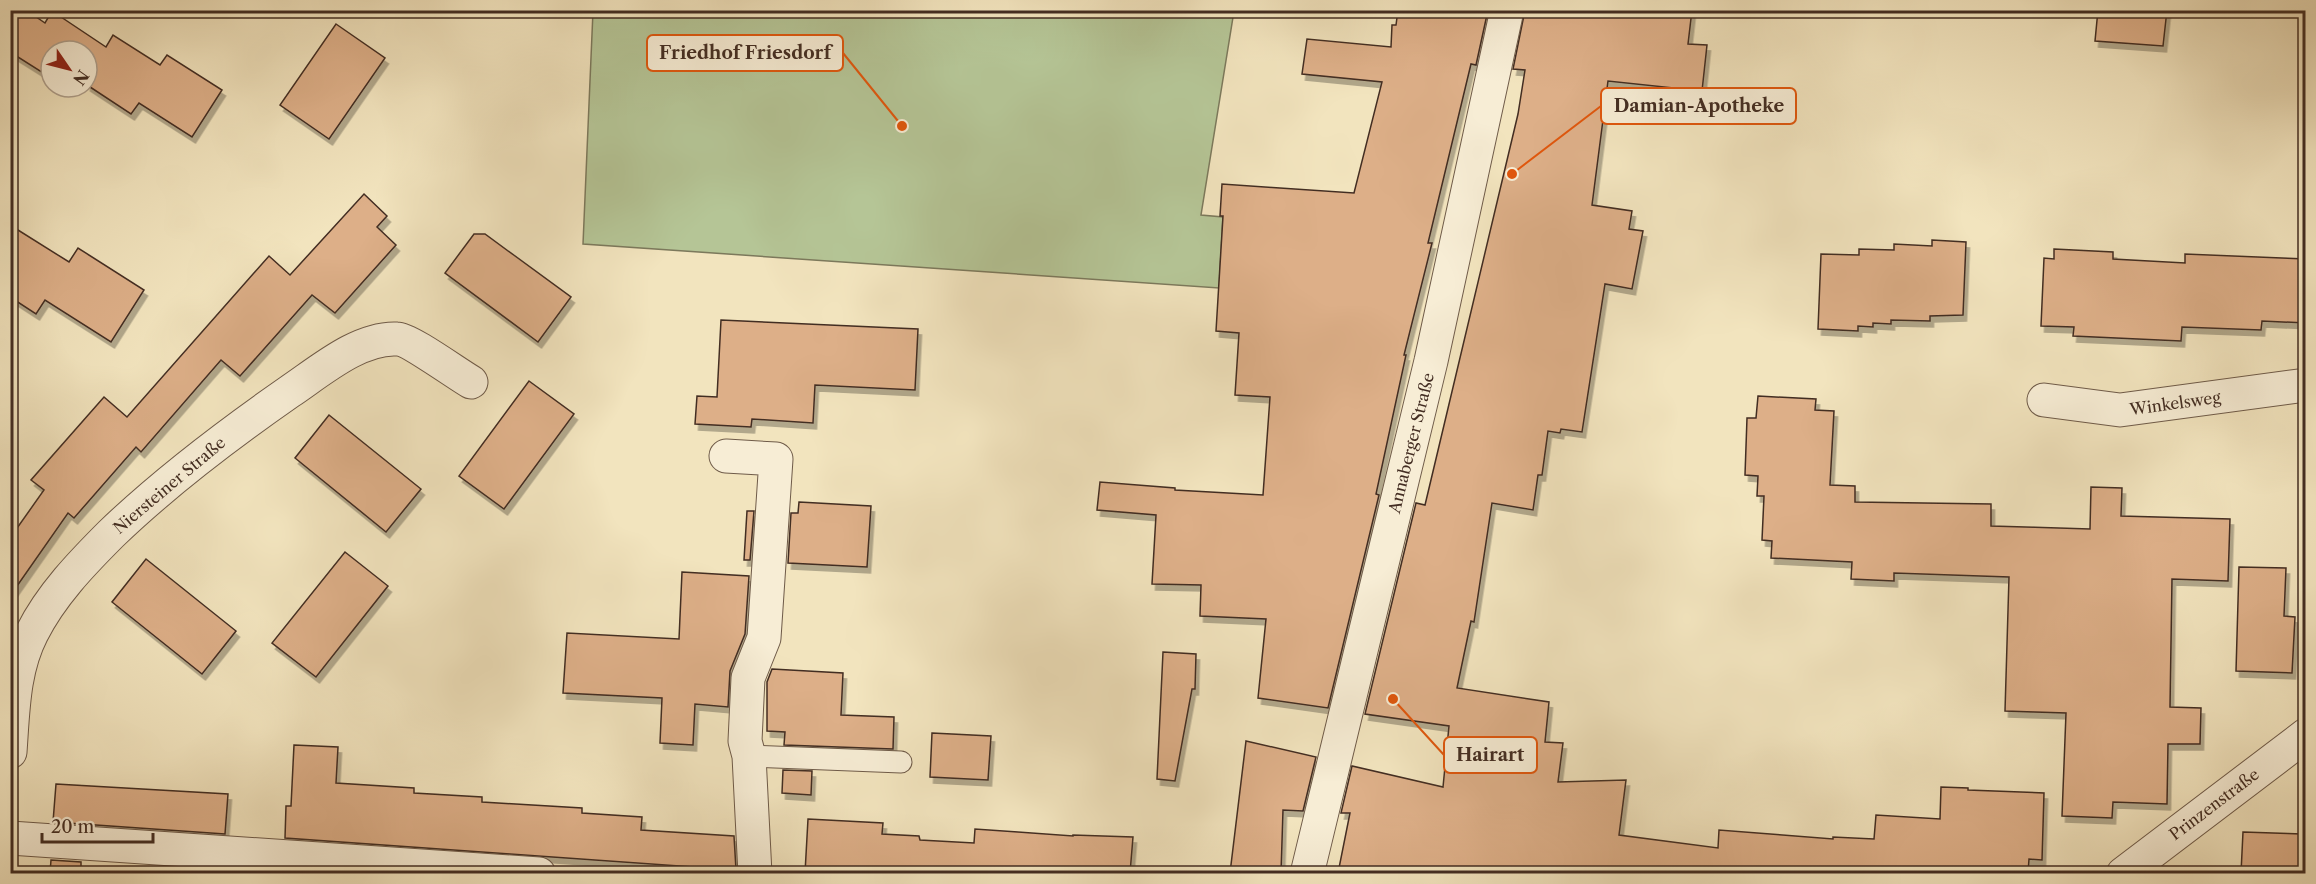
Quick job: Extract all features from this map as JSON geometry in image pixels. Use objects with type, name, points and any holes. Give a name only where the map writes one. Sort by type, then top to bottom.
[{"type":"street","name":"Annaberger Straße","points":[[1307,873],[1431,361],[1507,10]]},
{"type":"street","name":"Niersteiner Straße","points":[[10,752],[16,678],[22,654],[33,630],[88,556],[193,461],[333,362],[371,341],[399,339],[471,382]]},
{"type":"street","name":"Winkelsweg","points":[[2044,400],[2120,410],[2306,385]]},
{"type":"street","points":[[726,456],[776,459],[764,638],[748,678],[745,741],[749,756],[755,873]]},
{"type":"street","name":"Prinzenstraße","points":[[2123,873],[2306,735]]},
{"type":"street","points":[[10,838],[539,873]]},
{"type":"lane","points":[[749,756],[901,762]]},
{"type":"green space","points":[[593,11],[1234,11],[1201,215],[1223,217],[1219,288],[583,244]]},
{"type":"building","points":[[10,10],[26,10],[45,23],[52,11],[94,39],[39,39],[39,70],[10,52]]},
{"type":"building","points":[[1398,10],[1488,10],[1476,65],[1471,64],[1428,243],[1432,243],[1404,355],[1406,355],[1376,494],[1379,495],[1328,708],[1258,698],[1266,619],[1200,616],[1201,585],[1152,584],[1156,515],[1097,510],[1100,482],[1175,488],[1175,490],[1263,495],[1270,397],[1235,395],[1239,333],[1216,331],[1223,216],[1220,216],[1222,184],[1354,193],[1382,82],[1302,74],[1307,39],[1391,47],[1392,25],[1396,25]]},
{"type":"building","points":[[1525,10],[1692,10],[1688,44],[1707,45],[1702,91],[1608,81],[1592,205],[1632,211],[1629,229],[1643,231],[1632,289],[1605,284],[1582,432],[1561,429],[1560,433],[1548,431],[1542,475],[1538,475],[1533,510],[1492,503],[1474,622],[1471,621],[1457,688],[1549,702],[1545,742],[1563,743],[1558,782],[1626,780],[1619,835],[1718,848],[1719,830],[1833,839],[1833,837],[1874,839],[1876,815],[1940,819],[1941,787],[2044,793],[2042,860],[2029,859],[2028,873],[1338,873],[1350,813],[1341,813],[1352,766],[1443,787],[1449,726],[1365,714],[1416,503],[1425,505],[1518,114],[1525,70],[1513,69]]},
{"type":"building","points":[[2098,10],[2167,10],[2163,46],[2095,41]]},
{"type":"building","points":[[336,24],[385,58],[329,139],[280,105]]},
{"type":"building","points":[[113,35],[160,65],[167,55],[222,90],[192,137],[139,103],[131,114],[99,93],[99,42],[106,47]]},
{"type":"building","points":[[364,194],[387,216],[377,227],[396,245],[335,313],[312,295],[240,376],[221,360],[141,452],[136,447],[74,518],[68,513],[10,596],[10,538],[44,490],[31,480],[104,397],[127,417],[269,256],[290,275]]},
{"type":"building","points":[[10,225],[69,262],[78,248],[144,290],[111,342],[45,300],[36,314],[10,297]]},
{"type":"building","points":[[474,234],[485,234],[571,297],[538,342],[445,273]]},
{"type":"building","points":[[1932,240],[1966,242],[1963,315],[1930,316],[1930,321],[1891,320],[1891,324],[1873,323],[1873,327],[1858,326],[1858,331],[1818,329],[1821,254],[1859,255],[1859,249],[1894,250],[1894,244],[1932,246]]},
{"type":"building","points":[[2054,249],[2113,252],[2113,259],[2185,263],[2185,254],[2306,259],[2306,323],[2262,321],[2261,330],[2182,327],[2181,341],[2073,336],[2074,327],[2041,326],[2044,258],[2054,259]]},
{"type":"building","points":[[721,320],[918,329],[915,390],[815,385],[813,423],[752,419],[751,427],[695,424],[697,396],[717,397]]},
{"type":"building","points":[[529,381],[574,414],[504,509],[459,476]]},
{"type":"building","points":[[1758,396],[1816,399],[1815,410],[1834,411],[1830,485],[1855,486],[1855,502],[1991,504],[1991,526],[2090,529],[2091,487],[2122,488],[2121,516],[2230,519],[2228,581],[2172,579],[2170,707],[2201,708],[2200,744],[2168,744],[2167,804],[2113,802],[2112,818],[2062,816],[2066,713],[2005,711],[2009,577],[1894,573],[1894,581],[1851,579],[1852,562],[1771,558],[1772,541],[1762,540],[1764,496],[1757,496],[1758,476],[1745,475],[1747,418],[1756,418]]},
{"type":"building","points":[[329,415],[421,489],[386,532],[295,458]]},
{"type":"building","points":[[799,502],[871,506],[867,567],[788,563],[791,513],[798,513]]},
{"type":"building","points":[[747,511],[754,511],[750,560],[744,560]]},
{"type":"building","points":[[345,552],[388,586],[316,677],[272,643]]},
{"type":"building","points":[[146,559],[236,631],[202,674],[112,602]]},
{"type":"building","points":[[2239,567],[2286,568],[2284,616],[2295,617],[2292,673],[2236,671]]},
{"type":"building","points":[[682,572],[749,576],[745,634],[730,671],[728,707],[695,704],[693,745],[660,743],[662,698],[563,693],[567,633],[679,639]]},
{"type":"building","points":[[1163,652],[1196,654],[1195,689],[1192,689],[1175,781],[1157,779]]},
{"type":"building","points":[[772,669],[843,673],[841,715],[894,717],[893,749],[784,745],[785,732],[767,731],[767,682]]},
{"type":"building","points":[[932,733],[991,736],[988,780],[930,777]]},
{"type":"building","points":[[1246,741],[1316,757],[1303,811],[1283,810],[1281,873],[1230,873]]},
{"type":"building","points":[[294,745],[338,747],[336,783],[414,788],[414,793],[482,797],[482,802],[582,808],[582,813],[642,817],[641,830],[734,836],[736,870],[285,838],[286,806],[291,806]]},
{"type":"building","points":[[783,770],[812,771],[811,795],[782,793]]},
{"type":"building","points":[[56,784],[228,794],[225,834],[53,822]]},
{"type":"building","points":[[808,819],[883,823],[882,834],[919,836],[920,840],[974,843],[975,829],[1073,836],[1133,837],[1130,873],[805,873]]},
{"type":"building","points":[[2243,832],[2301,834],[2299,873],[2241,873]]},
{"type":"building","points":[[51,860],[81,862],[81,873],[50,873]]},
{"type":"place","name":"Friedhof Friesdorf","points":[[902,126]]},
{"type":"place","name":"Damian-Apotheke","points":[[1512,174]]},
{"type":"place","name":"Hairart","points":[[1393,699]]}]
